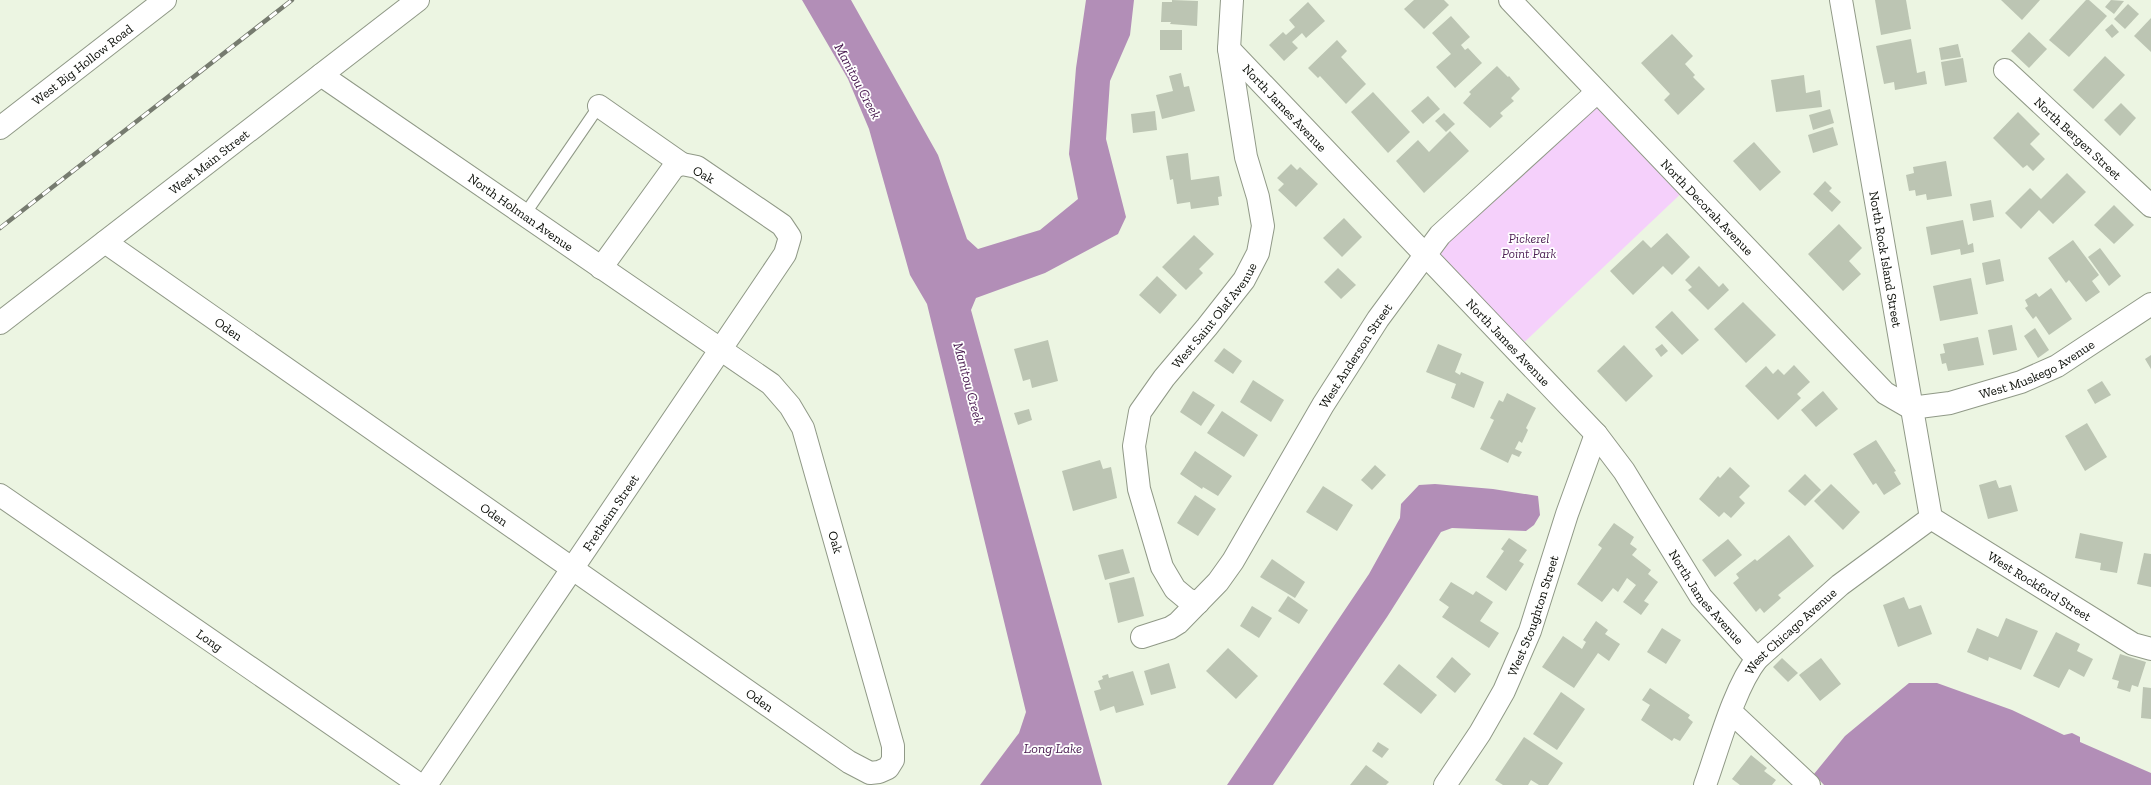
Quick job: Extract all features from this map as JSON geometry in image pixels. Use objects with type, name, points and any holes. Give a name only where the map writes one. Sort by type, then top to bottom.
[{"type":"street","name":"West Big Hollow Road","points":[[0,128],[165,0]]},
{"type":"street","name":"West Main Street","points":[[0,323],[418,0]]},
{"type":"street","name":"West Saint Olaf Avenue","points":[[1198,603],[1187,599],[1175,589],[1162,567],[1139,489],[1134,446],[1140,412],[1164,378],[1244,280],[1258,253],[1263,226],[1258,197],[1246,157],[1229,49],[1232,0]]},
{"type":"street","name":"North Decorah Avenue","points":[[1510,0],[1884,393],[1911,408]]},
{"type":"street","name":"North Rock Island Street","points":[[1841,0],[1931,518]]},
{"type":"street","name":"North James Avenue","points":[[1229,49],[1596,434],[1624,471],[1701,597],[1757,659]]},
{"type":"street","name":"North Bergen Street","points":[[2005,70],[2151,206]]},
{"type":"street","name":"North Holman Avenue","points":[[321,75],[720,349]]},
{"type":"street","name":"West Anderson Street","points":[[1142,637],[1170,628],[1198,603],[1218,582],[1233,561],[1323,405],[1378,319],[1440,235],[1597,92]]},
{"type":"street","points":[[599,106],[682,164]]},
{"type":"street","name":"Oak","points":[[601,268],[674,167],[682,164],[697,167],[782,225],[790,238]]},
{"type":"street","name":"Fretheim Street","points":[[426,785],[785,254],[790,238]]},
{"type":"street","name":"Oden","points":[[105,242],[849,762],[870,773],[879,772],[888,768]]},
{"type":"street","name":"West Muskego Avenue","points":[[1911,408],[1950,403],[2021,382],[2058,366],[2151,304]]},
{"type":"street","name":"Oak","points":[[720,349],[771,384],[790,406],[803,428],[893,746],[893,760],[888,768]]},
{"type":"street","name":"West Stoughton Street","points":[[1445,785],[1480,733],[1506,685],[1530,631],[1567,514],[1596,434]]},
{"type":"street","name":"Long","points":[[0,495],[420,785]]},
{"type":"street","name":"West Rockford Street","points":[[1931,518],[2133,644],[2151,649]]},
{"type":"street","name":"West Chicago Avenue","points":[[1705,785],[1731,712],[1749,669],[1757,659],[1840,585],[1931,518]]},
{"type":"street","points":[[1731,712],[1809,785]]},
{"type":"lane","points":[[525,214],[599,106]]},
{"type":"green space","name":"Pickerel Point Park","points":[[1597,92],[1688,187],[1515,351],[1425,256]]},
{"type":"water","name":"Long Lake","points":[[802,0],[851,0],[938,155],[967,239],[978,249],[1040,230],[1078,199],[1069,154],[1076,68],[1086,0],[1134,0],[1130,35],[1110,81],[1106,139],[1126,217],[1118,234],[1045,273],[976,298],[971,310],[1102,785],[980,785],[1019,733],[1026,712],[927,304],[910,275],[869,129],[848,79]]},
{"type":"water","points":[[1435,484],[1493,489],[1538,496],[1540,515],[1534,525],[1526,531],[1452,528],[1441,532],[1387,617],[1273,785],[1227,785],[1369,574],[1400,518],[1401,504],[1419,485]]},
{"type":"water","points":[[1909,683],[1937,683],[2012,710],[2064,735],[2072,733],[2080,737],[2080,742],[2151,773],[2151,785],[1824,785],[1814,774],[1845,736]]},
{"type":"building","points":[[1172,0],[1198,1],[1197,26],[1161,22],[1162,2],[1172,2]]},
{"type":"building","points":[[1414,0],[1444,0],[1449,5],[1424,29],[1404,9]]},
{"type":"building","points":[[1875,0],[1906,0],[1911,29],[1881,35]]},
{"type":"building","points":[[2001,0],[2040,0],[2022,20]]},
{"type":"building","points":[[2086,0],[2089,0],[2107,16],[2069,57],[2049,40]]},
{"type":"building","points":[[2111,0],[2124,1],[2114,14],[2105,7]]},
{"type":"building","points":[[1308,2],[1325,21],[1306,38],[1302,33],[1292,42],[1298,48],[1284,61],[1269,45],[1283,32],[1286,35],[1295,27],[1289,20]]},
{"type":"building","points":[[2128,4],[2139,14],[2125,29],[2114,19]]},
{"type":"building","points":[[1451,16],[1470,37],[1461,45],[1465,50],[1468,48],[1482,63],[1455,88],[1436,67],[1451,54],[1432,33]]},
{"type":"building","points":[[2151,18],[2151,52],[2134,36]]},
{"type":"building","points":[[2112,24],[2119,32],[2112,38],[2105,30]]},
{"type":"building","points":[[1160,30],[1182,30],[1182,50],[1160,50]]},
{"type":"building","points":[[2029,32],[2047,49],[2029,68],[2011,51]]},
{"type":"building","points":[[1672,34],[1693,56],[1685,64],[1695,75],[1693,77],[1705,89],[1678,115],[1664,100],[1670,94],[1641,63]]},
{"type":"building","points":[[1911,39],[1917,73],[1925,71],[1927,84],[1895,90],[1894,82],[1884,84],[1876,46]]},
{"type":"building","points":[[1337,40],[1347,51],[1341,57],[1366,84],[1346,104],[1320,76],[1318,78],[1308,68]]},
{"type":"building","points":[[1958,44],[1961,57],[1941,60],[1939,48]]},
{"type":"building","points":[[2105,56],[2125,75],[2093,109],[2073,90]]},
{"type":"building","points":[[1963,58],[1967,82],[1945,86],[1941,62]]},
{"type":"building","points":[[1497,66],[1508,77],[1509,76],[1520,89],[1511,98],[1514,101],[1500,113],[1503,116],[1490,128],[1463,103],[1471,94],[1469,92]]},
{"type":"building","points":[[1181,73],[1184,87],[1189,86],[1195,111],[1162,119],[1156,95],[1173,91],[1169,76]]},
{"type":"building","points":[[1804,75],[1806,93],[1820,90],[1822,107],[1776,112],[1771,80]]},
{"type":"building","points":[[1373,92],[1410,132],[1388,153],[1351,112]]},
{"type":"building","points":[[1428,96],[1440,109],[1423,124],[1411,111]]},
{"type":"building","points":[[2121,103],[2136,118],[2120,136],[2104,120]]},
{"type":"building","points":[[1830,109],[1834,123],[1813,130],[1809,115]]},
{"type":"building","points":[[1155,111],[1157,130],[1133,133],[1131,114]]},
{"type":"building","points":[[2018,112],[2040,134],[2030,144],[2045,159],[2033,171],[2027,165],[2023,168],[1993,138]]},
{"type":"building","points":[[1444,113],[1455,124],[1446,132],[1435,121]]},
{"type":"building","points":[[1833,127],[1838,145],[1813,153],[1808,135]]},
{"type":"building","points":[[1450,131],[1469,151],[1424,193],[1396,161],[1418,140],[1429,152]]},
{"type":"building","points":[[1754,142],[1781,172],[1760,191],[1733,161]]},
{"type":"building","points":[[1188,153],[1191,180],[1219,176],[1222,196],[1218,197],[1219,205],[1191,209],[1190,202],[1177,204],[1173,179],[1170,180],[1166,156]]},
{"type":"building","points":[[1946,161],[1952,196],[1927,200],[1926,194],[1916,196],[1915,190],[1909,191],[1906,175],[1914,173],[1913,167]]},
{"type":"building","points":[[1291,164],[1297,170],[1300,167],[1318,184],[1296,207],[1278,190],[1284,184],[1277,178]]},
{"type":"building","points":[[2067,173],[2086,192],[2053,224],[2039,210],[2021,229],[2005,213],[2030,188],[2041,199]]},
{"type":"building","points":[[1825,181],[1832,188],[1829,191],[1841,202],[1832,212],[1813,194]]},
{"type":"building","points":[[1991,200],[1994,217],[1973,221],[1970,204]]},
{"type":"building","points":[[2114,205],[2134,225],[2114,244],[2094,225]]},
{"type":"building","points":[[1344,218],[1362,237],[1342,257],[1323,238]]},
{"type":"building","points":[[1963,220],[1968,245],[1973,243],[1974,252],[1961,255],[1960,249],[1931,255],[1926,227]]},
{"type":"building","points":[[1839,224],[1862,248],[1849,261],[1861,274],[1843,291],[1808,254]]},
{"type":"building","points":[[1667,233],[1690,257],[1672,275],[1663,266],[1633,295],[1610,271],[1643,240],[1651,248]]},
{"type":"building","points":[[1194,235],[1214,254],[1199,269],[1203,273],[1186,290],[1162,267]]},
{"type":"building","points":[[2073,240],[2099,275],[2092,281],[2100,292],[2086,302],[2069,280],[2066,283],[2048,258]]},
{"type":"building","points":[[2100,248],[2121,276],[2109,286],[2088,257]]},
{"type":"building","points":[[2000,259],[2004,281],[1986,285],[1982,263]]},
{"type":"building","points":[[1699,266],[1719,287],[1723,283],[1729,290],[1708,310],[1688,290],[1692,287],[1685,280]]},
{"type":"building","points":[[1338,268],[1356,285],[1341,299],[1324,282]]},
{"type":"building","points":[[1157,276],[1177,295],[1160,314],[1139,295]]},
{"type":"building","points":[[1971,278],[1978,314],[1940,321],[1933,286]]},
{"type":"building","points":[[2051,288],[2072,319],[2049,335],[2036,316],[2033,319],[2025,308],[2028,306],[2025,300],[2036,293],[2039,297]]},
{"type":"building","points":[[1743,302],[1776,335],[1746,363],[1714,329]]},
{"type":"building","points":[[1672,311],[1699,340],[1682,355],[1655,327]]},
{"type":"building","points":[[2012,325],[2017,350],[1993,355],[1988,330]]},
{"type":"building","points":[[2035,328],[2049,350],[2038,358],[2024,336]]},
{"type":"building","points":[[1978,337],[1984,365],[1948,371],[1946,363],[1942,364],[1940,354],[1945,353],[1943,344]]},
{"type":"building","points":[[1048,340],[1058,381],[1032,388],[1030,379],[1023,381],[1014,349]]},
{"type":"building","points":[[1438,344],[1462,354],[1455,372],[1460,375],[1461,372],[1484,382],[1474,408],[1451,398],[1456,384],[1426,372]]},
{"type":"building","points":[[1662,344],[1668,351],[1661,357],[1655,349]]},
{"type":"building","points":[[1624,345],[1653,376],[1626,402],[1597,371]]},
{"type":"building","points":[[1224,348],[1242,361],[1233,374],[1214,361]]},
{"type":"building","points":[[2151,355],[2151,369],[2145,359]]},
{"type":"building","points":[[1794,365],[1810,382],[1797,394],[1801,398],[1778,420],[1745,386],[1766,366],[1773,374],[1778,369],[1784,375]]},
{"type":"building","points":[[1253,380],[1284,400],[1271,422],[1240,402]]},
{"type":"building","points":[[2102,381],[2111,395],[2095,404],[2087,390]]},
{"type":"building","points":[[1193,391],[1215,405],[1201,426],[1180,412]]},
{"type":"building","points":[[1823,391],[1838,409],[1816,427],[1801,410]]},
{"type":"building","points":[[1507,393],[1536,408],[1526,428],[1528,430],[1522,443],[1519,441],[1515,449],[1522,452],[1519,457],[1512,454],[1508,463],[1480,449],[1494,420],[1490,418],[1499,400],[1503,402]]},
{"type":"building","points":[[1029,409],[1032,420],[1018,425],[1014,413]]},
{"type":"building","points":[[1222,411],[1258,435],[1244,457],[1207,433]]},
{"type":"building","points":[[2087,423],[2107,457],[2085,471],[2065,436]]},
{"type":"building","points":[[1876,440],[1896,471],[1894,472],[1901,484],[1884,495],[1876,483],[1873,485],[1853,454]]},
{"type":"building","points":[[1195,451],[1232,476],[1218,496],[1203,487],[1202,489],[1180,474]]},
{"type":"building","points":[[1100,460],[1103,469],[1111,467],[1117,498],[1073,511],[1062,471]]},
{"type":"building","points":[[1375,465],[1386,475],[1372,490],[1361,480]]},
{"type":"building","points":[[1730,467],[1750,486],[1739,497],[1745,503],[1731,518],[1724,512],[1719,517],[1699,499],[1718,476],[1720,478]]},
{"type":"building","points":[[1805,474],[1821,490],[1805,506],[1788,491]]},
{"type":"building","points":[[1996,480],[1999,488],[2011,485],[2018,511],[1988,519],[1979,485]]},
{"type":"building","points":[[1831,484],[1860,512],[1843,530],[1814,501]]},
{"type":"building","points":[[1323,486],[1353,505],[1337,531],[1306,512]]},
{"type":"building","points":[[1195,495],[1216,509],[1198,536],[1177,523]]},
{"type":"building","points":[[1614,523],[1634,537],[1630,544],[1637,549],[1632,555],[1651,570],[1648,574],[1658,582],[1644,601],[1649,604],[1641,615],[1623,602],[1636,585],[1627,578],[1618,592],[1613,588],[1602,602],[1577,584],[1602,548],[1598,545]]},
{"type":"building","points":[[2080,533],[2123,542],[2117,573],[2100,570],[2101,563],[2075,558]]},
{"type":"building","points":[[1789,535],[1814,566],[1778,595],[1781,598],[1764,613],[1760,608],[1756,612],[1733,583],[1739,578],[1736,574],[1755,559],[1757,561]]},
{"type":"building","points":[[1509,538],[1527,550],[1519,561],[1524,564],[1506,591],[1486,577],[1504,551],[1501,549]]},
{"type":"building","points":[[1728,539],[1742,555],[1715,577],[1702,560]]},
{"type":"building","points":[[1123,549],[1130,573],[1105,580],[1098,555]]},
{"type":"building","points":[[2144,553],[2151,554],[2151,587],[2137,584]]},
{"type":"building","points":[[1272,559],[1305,582],[1295,598],[1260,577]]},
{"type":"building","points":[[1134,577],[1144,616],[1118,623],[1109,583]]},
{"type":"building","points":[[1451,582],[1473,595],[1476,591],[1493,602],[1480,621],[1499,633],[1489,648],[1442,617],[1449,607],[1439,600]]},
{"type":"building","points":[[1288,596],[1308,610],[1299,624],[1278,611]]},
{"type":"building","points":[[1904,597],[1909,609],[1921,605],[1932,634],[1898,647],[1883,605]]},
{"type":"building","points":[[1252,606],[1272,618],[1259,638],[1240,626]]},
{"type":"building","points":[[2006,618],[2038,631],[2021,670],[1989,657],[1988,661],[1967,652],[1977,628],[1998,637]]},
{"type":"building","points":[[1596,621],[1608,630],[1605,634],[1620,644],[1609,661],[1598,653],[1574,688],[1542,667],[1563,636],[1582,649],[1586,642],[1583,640]]},
{"type":"building","points":[[1662,628],[1681,640],[1666,664],[1647,652]]},
{"type":"building","points":[[2056,632],[2080,644],[2077,651],[2093,659],[2084,677],[2069,669],[2059,688],[2033,676]]},
{"type":"building","points":[[1228,648],[1258,676],[1236,699],[1206,671]]},
{"type":"building","points":[[2120,654],[2146,662],[2138,687],[2132,685],[2130,692],[2117,688],[2119,681],[2112,679]]},
{"type":"building","points":[[1452,657],[1471,674],[1455,693],[1436,677]]},
{"type":"building","points":[[1782,658],[1798,673],[1788,682],[1773,667]]},
{"type":"building","points":[[1821,658],[1841,684],[1820,701],[1799,675]]},
{"type":"building","points":[[1169,663],[1176,688],[1151,695],[1144,671]]},
{"type":"building","points":[[1399,664],[1437,695],[1421,714],[1383,684]]},
{"type":"building","points":[[1133,671],[1144,705],[1116,713],[1114,706],[1100,711],[1094,691],[1101,689],[1098,681],[1103,679],[1102,676],[1108,674],[1109,678]]},
{"type":"building","points":[[2143,687],[2151,688],[2151,719],[2141,718]]},
{"type":"building","points":[[1650,688],[1690,715],[1688,718],[1693,722],[1680,741],[1674,738],[1672,741],[1641,720],[1650,705],[1642,700]]},
{"type":"building","points":[[1561,692],[1585,709],[1557,750],[1533,734]]},
{"type":"building","points":[[1524,737],[1563,763],[1548,785],[1539,785],[1531,780],[1528,785],[1503,785],[1495,780]]},
{"type":"building","points":[[1378,742],[1389,749],[1382,758],[1372,751]]},
{"type":"building","points":[[1751,755],[1767,768],[1764,771],[1776,780],[1772,785],[1740,785],[1732,779]]},
{"type":"building","points":[[1366,765],[1389,782],[1386,785],[1350,785]]},
{"type":"railway","points":[[0,228],[292,0]]},
{"type":"water label","name":"Manitou Creek","points":[[858,81]]},
{"type":"water label","name":"Manitou Creek","points":[[969,383]]}]
